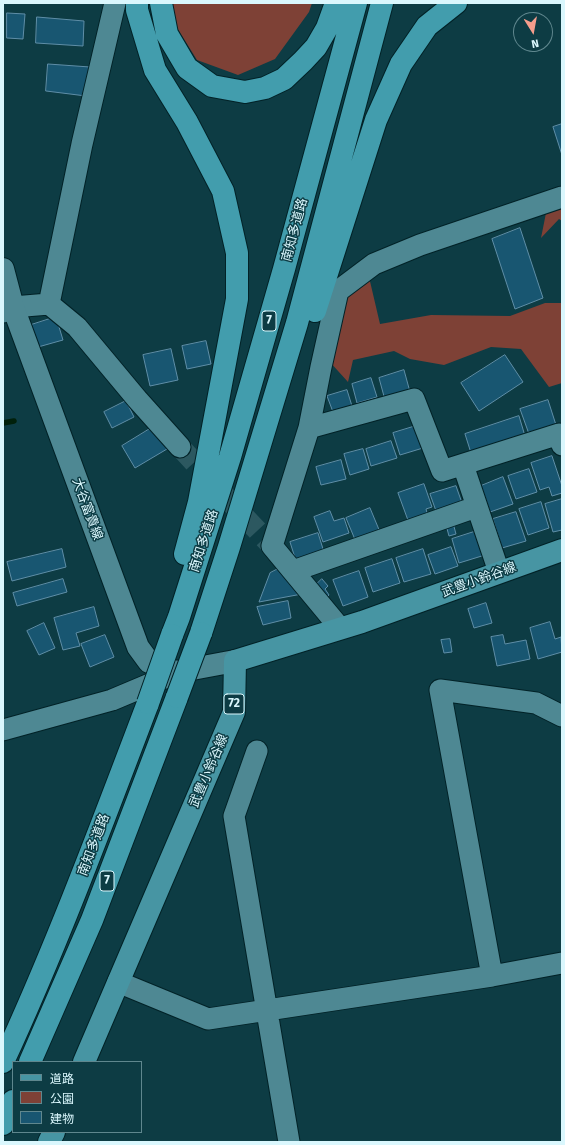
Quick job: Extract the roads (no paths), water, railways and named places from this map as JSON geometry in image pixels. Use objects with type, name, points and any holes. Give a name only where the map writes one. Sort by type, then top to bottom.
[{"type":"highway","points":[[137,3],[137,10],[155,70],[187,122],[223,191],[238,253],[237,299],[199,502],[172,602],[176,626]]},
{"type":"highway","points":[[161,3],[167,34],[187,68],[212,86],[245,92],[265,88],[284,79],[304,61],[316,47],[327,28],[336,3]]},
{"type":"highway","name":"南知多道路","points":[[3,1062],[87,865],[176,626],[230,457],[284,269],[356,3]]},
{"type":"highway","name":"南知多道路","points":[[30,1061],[92,920],[201,633],[229,547],[297,323],[382,3]]},
{"type":"highway","points":[[229,547],[255,507],[310,326],[376,120],[402,64],[427,26],[456,3]]},
{"type":"highway","points":[[3,1124],[12,1103]]},
{"type":"main road","name":"大谷富貴線","points":[[6,293],[138,647],[149,662],[176,672]]},
{"type":"main road","name":"武豊小鈴谷線","points":[[84,1061],[234,712],[235,661],[362,622],[562,550]]},
{"type":"main road","points":[[176,672],[235,661]]},
{"type":"main road","points":[[49,1142],[54,1133]]},
{"type":"street","points":[[49,304],[82,144],[115,3]]},
{"type":"street","points":[[340,628],[272,546],[309,428],[338,290],[374,264],[420,245],[562,197]]},
{"type":"street","points":[[6,293],[49,304],[77,327],[137,399],[180,447]]},
{"type":"street","points":[[309,428],[414,399],[442,471],[559,434],[562,445]]},
{"type":"street","points":[[463,464],[476,507],[499,572]]},
{"type":"street","points":[[293,571],[476,507]]},
{"type":"street","points":[[3,730],[112,700],[176,672]]},
{"type":"street","points":[[492,976],[440,690],[536,703],[562,716]]},
{"type":"street","points":[[256,751],[234,816],[289,1142]]},
{"type":"street","points":[[118,982],[208,1019],[492,976],[562,963]]},
{"type":"waterway","points":[[3,423],[14,421]]},
{"type":"tunnel","points":[[180,447],[272,546]]}]
